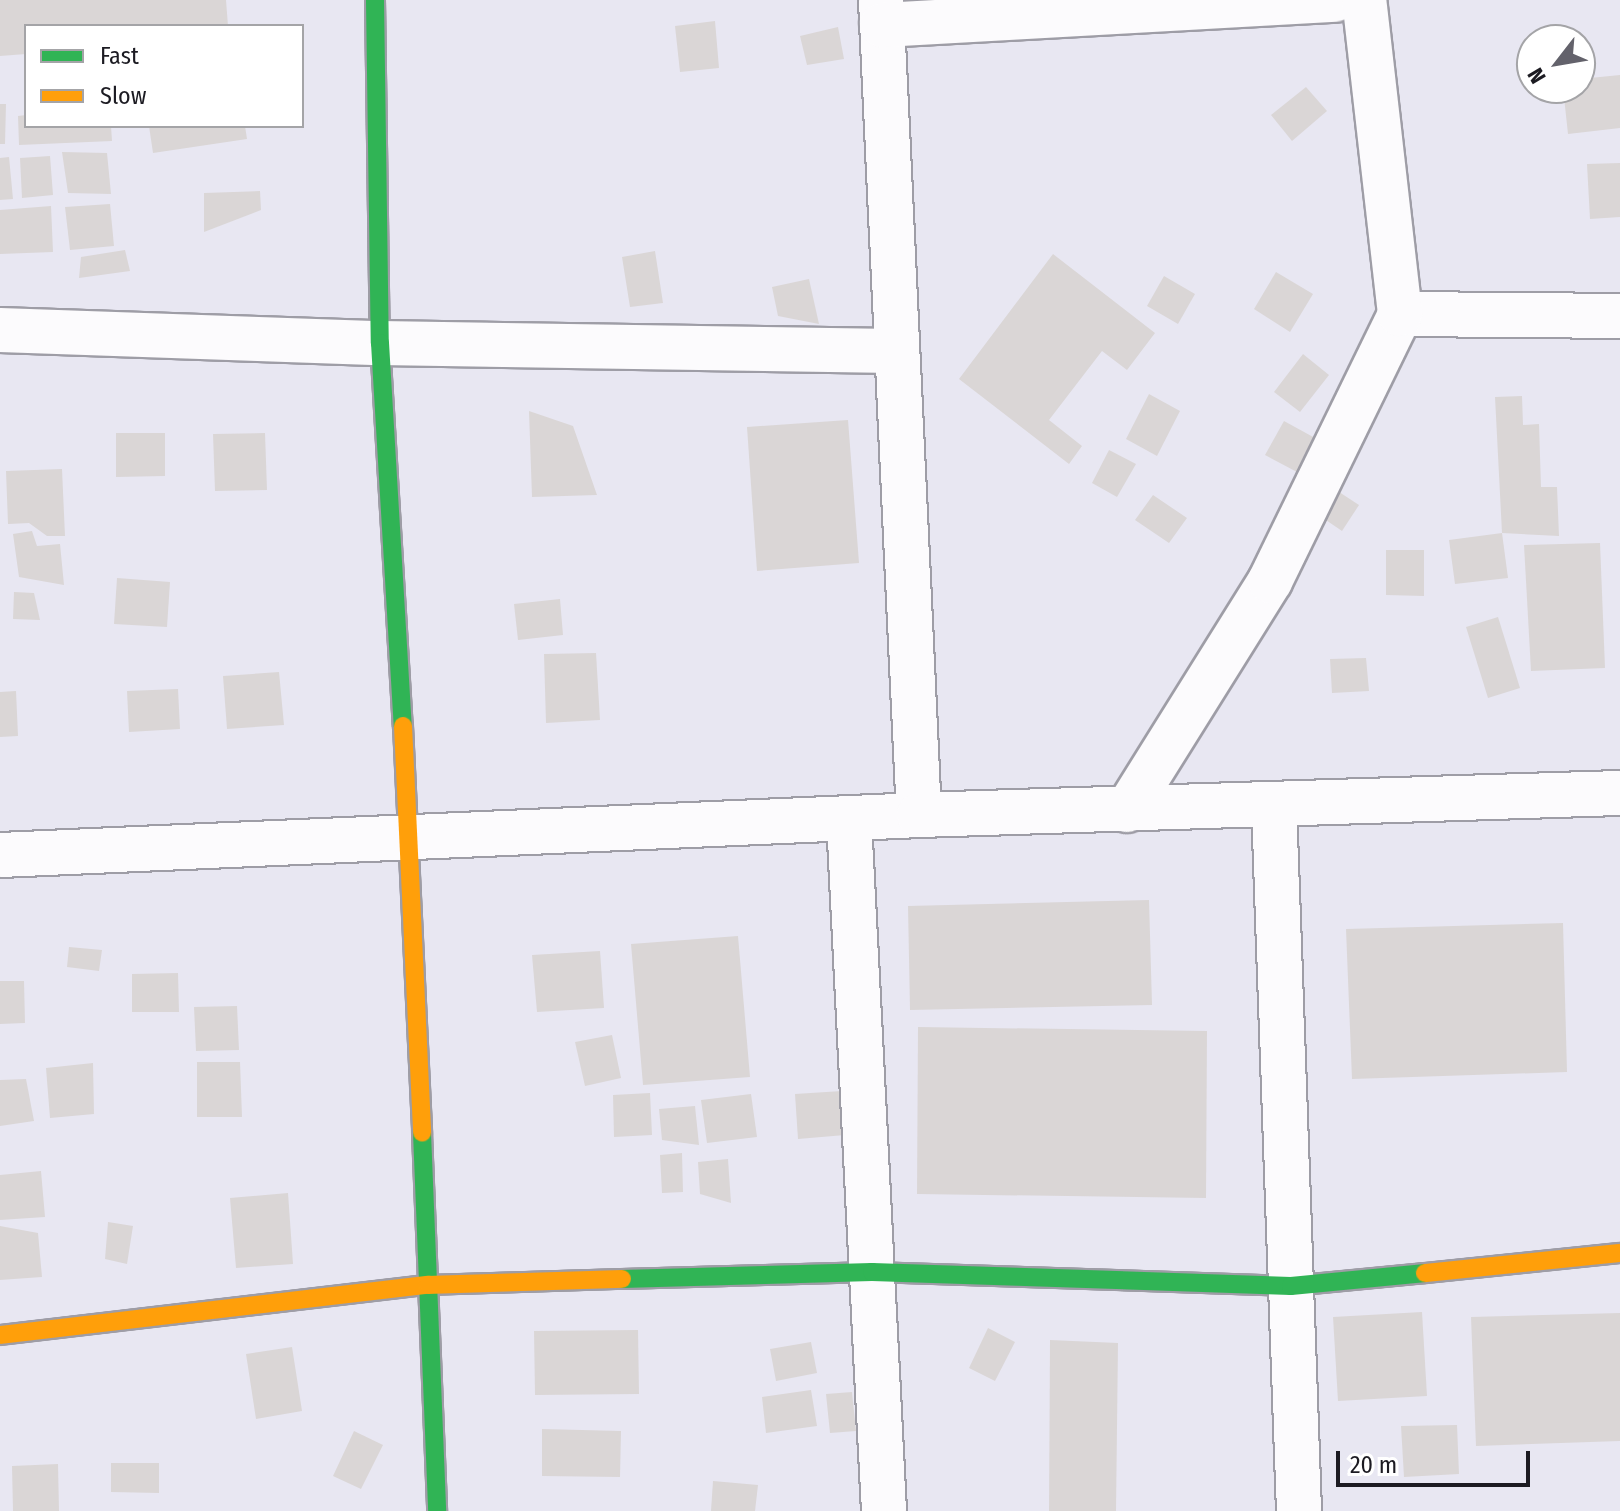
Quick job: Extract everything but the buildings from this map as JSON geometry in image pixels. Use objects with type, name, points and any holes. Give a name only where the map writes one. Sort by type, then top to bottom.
[{"type":"street","points":[[375,0],[380,343],[410,835],[437,1511]]},
{"type":"street","points":[[919,815],[881,13],[1335,0]]},
{"type":"street","points":[[1127,810],[1270,581],[1400,314],[1364,0]]},
{"type":"street","points":[[1400,314],[1620,316]]},
{"type":"street","points":[[0,330],[380,343],[895,351]]},
{"type":"street","points":[[0,855],[919,815],[1620,793]]},
{"type":"street","points":[[1274,806],[1299,1511]]},
{"type":"street","points":[[849,820],[884,1511]]},
{"type":"street","points":[[0,1335],[428,1285],[872,1272],[1291,1286],[1620,1253]]},
{"type":"traffic: fast","points":[[375,0],[380,343],[403,726]]},
{"type":"traffic: fast","points":[[422,1133],[437,1511]]},
{"type":"traffic: fast","points":[[622,1279],[872,1272],[1291,1286],[1425,1273]]},
{"type":"traffic: slow","points":[[403,726],[422,1133]]},
{"type":"traffic: slow","points":[[1425,1273],[1620,1253]]},
{"type":"traffic: slow","points":[[0,1335],[428,1285],[622,1279]]}]
